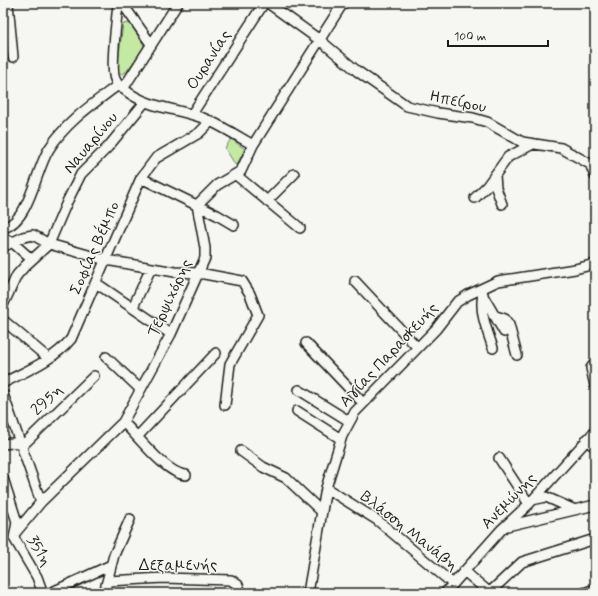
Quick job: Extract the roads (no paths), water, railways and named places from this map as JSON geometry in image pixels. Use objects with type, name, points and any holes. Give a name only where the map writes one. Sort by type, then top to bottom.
[{"type":"street","points":[[8,3],[13,57]]},
{"type":"street","points":[[118,3],[114,78],[120,87],[132,96],[145,102],[192,114],[211,121],[253,145]]},
{"type":"street","points":[[122,3],[151,44]]},
{"type":"street","points":[[3,228],[9,227],[16,221],[33,190],[41,166],[58,136],[77,116],[120,87],[178,3]]},
{"type":"street","name":"Ουρανίας","points":[[192,114],[264,3]]},
{"type":"street","name":"Ηπείρου","points":[[268,3],[321,41],[357,71],[407,106],[438,113],[473,118],[487,122],[516,140],[533,144],[554,146],[568,151],[590,164],[595,176]]},
{"type":"street","points":[[197,205],[222,181],[236,175],[245,165],[253,145],[283,96],[321,41],[343,3]]},
{"type":"street","name":"Ναυαρίνου","points":[[3,305],[17,275],[31,259],[49,244],[81,174],[108,147],[145,102]]},
{"type":"street","name":"Σοφίας Βέμπο","points":[[3,383],[48,358],[71,339],[141,178],[156,158],[198,133],[211,121]]},
{"type":"street","points":[[475,198],[508,157],[533,144]]},
{"type":"street","points":[[267,201],[294,174]]},
{"type":"street","points":[[236,175],[300,228]]},
{"type":"street","points":[[495,175],[496,188],[502,204]]},
{"type":"street","points":[[141,178],[234,225]]},
{"type":"street","name":"Τερψιχόρης","points":[[16,532],[42,502],[123,422],[171,334],[200,273],[205,252],[197,205]]},
{"type":"street","points":[[3,247],[7,240],[33,235],[49,244],[106,260],[175,272],[200,273],[242,281],[246,286],[258,312],[257,318],[228,368],[225,405]]},
{"type":"street","points":[[7,240],[31,259]]},
{"type":"street","name":"Αγίας Παρασκευής","points":[[308,593],[326,488],[340,439],[349,421],[363,403],[436,329],[457,302],[505,280],[575,269],[595,264]]},
{"type":"street","points":[[133,307],[151,268]]},
{"type":"street","points":[[355,281],[418,347]]},
{"type":"street","points":[[96,283],[171,334]]},
{"type":"street","points":[[481,292],[504,332]]},
{"type":"street","points":[[481,292],[481,303],[484,318],[493,348]]},
{"type":"street","points":[[493,315],[505,320],[509,325],[517,354]]},
{"type":"street","points":[[3,320],[48,358]]},
{"type":"street","points":[[306,343],[363,403]]},
{"type":"street","points":[[138,436],[216,353]]},
{"type":"street","points":[[106,357],[140,389]]},
{"type":"street","points":[[594,364],[595,386]]},
{"type":"street","name":"295η","points":[[21,444],[94,376]]},
{"type":"street","points":[[299,390],[349,421]]},
{"type":"street","points":[[3,394],[42,502]]},
{"type":"street","points":[[297,411],[340,439]]},
{"type":"street","points":[[123,422],[156,456],[177,473],[186,475]]},
{"type":"street","name":"Ανεμώνης","points":[[445,593],[595,431]]},
{"type":"street","points":[[586,440],[595,447]]},
{"type":"street","points":[[3,444],[21,444]]},
{"type":"street","points":[[241,451],[263,466],[286,478],[322,512]]},
{"type":"street","points":[[499,458],[530,502],[546,496],[573,509]]},
{"type":"street","name":"351η","points":[[3,478],[17,522],[14,538],[37,577],[41,588],[40,593]]},
{"type":"street","name":"Βλάσση Μανάβη","points":[[326,488],[377,520],[453,584]]},
{"type":"street","points":[[506,526],[595,505]]},
{"type":"street","points":[[104,593],[111,565],[130,519]]},
{"type":"street","points":[[464,571],[490,593],[522,562],[595,539]]},
{"type":"street","points":[[50,593],[111,565]]},
{"type":"street","name":"Δεξαμενής","points":[[108,581],[159,578],[231,580],[238,585],[241,593]]},
{"type":"street","points":[[584,593],[595,589]]}]
